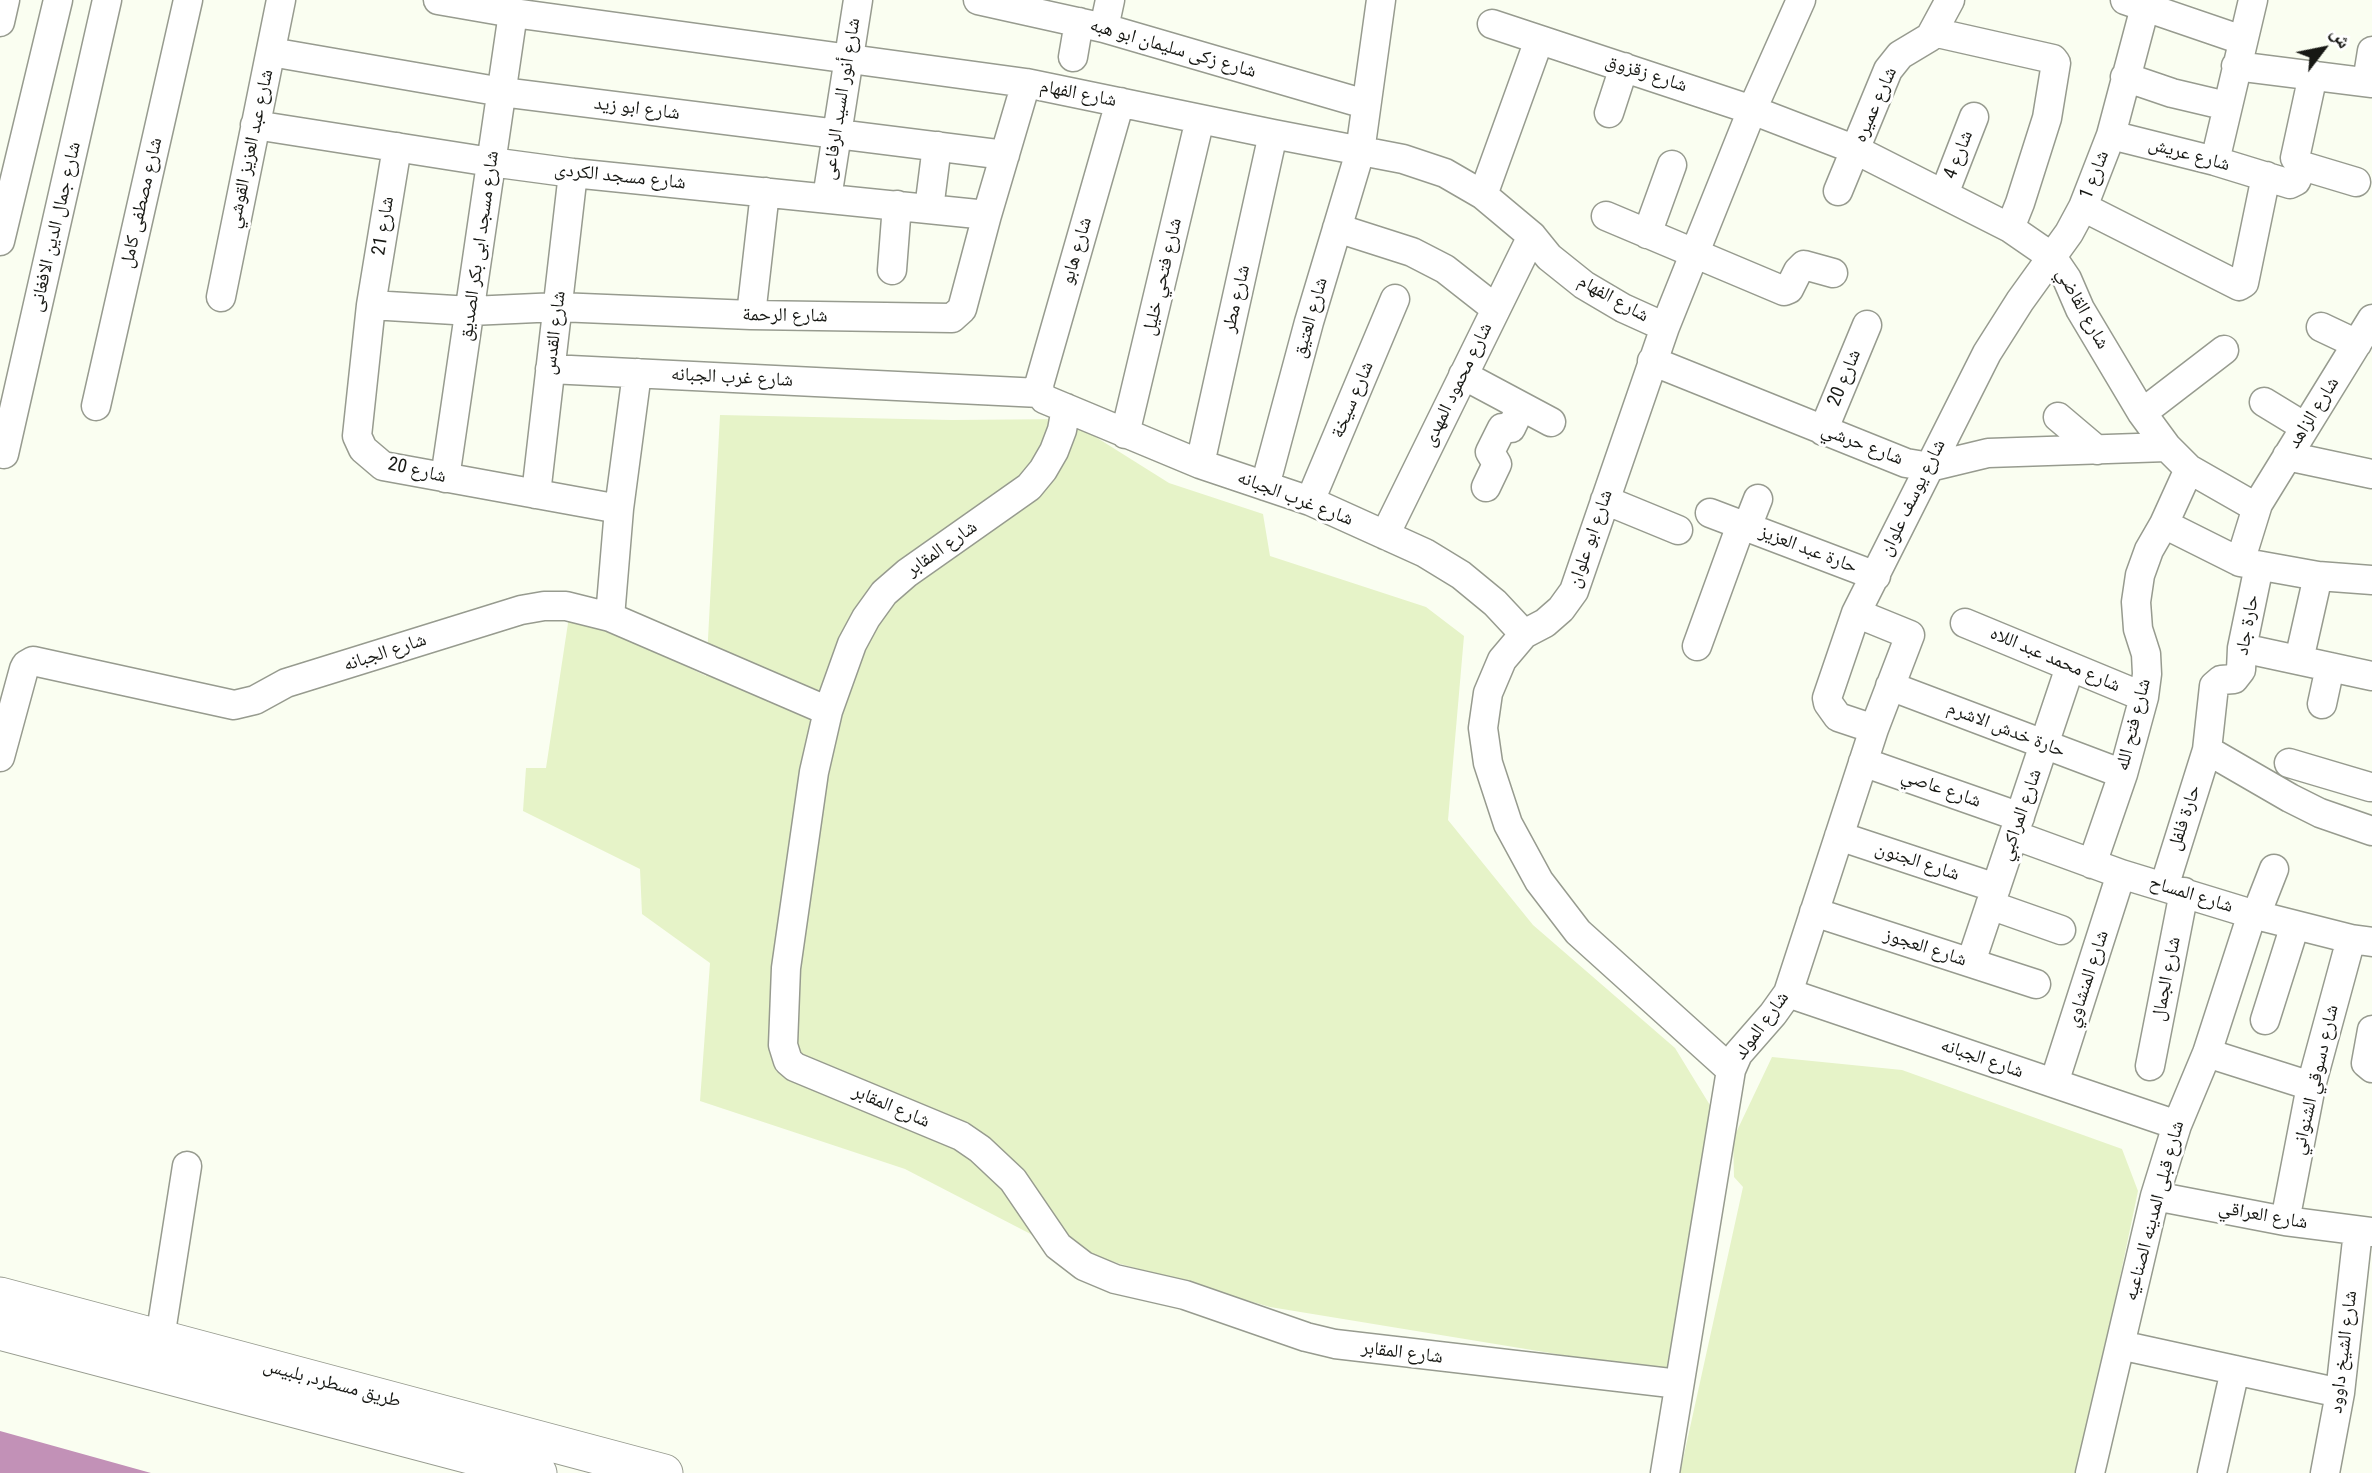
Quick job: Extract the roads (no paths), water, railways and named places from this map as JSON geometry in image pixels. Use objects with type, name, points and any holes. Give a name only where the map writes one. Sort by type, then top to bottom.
[{"type":"main road","name":"طريق مسطرد, بلبيس","points":[[0,1296],[664,1473]]},
{"type":"main road","name":"طريق مسطرد, بلبيس","points":[[0,1331],[538,1473]]},
{"type":"street","points":[[0,22],[5,0]]},
{"type":"street","points":[[0,241],[58,0]]},
{"type":"street","name":"شارع جمال الدين الافغانى","points":[[4,454],[107,0]]},
{"type":"street","name":"شارع مصطفى كامل","points":[[96,406],[188,0]]},
{"type":"street","name":"شارع عبد العزيز القوشي","points":[[221,298],[281,0]]},
{"type":"street","name":"شارع الفهام","points":[[438,0],[513,13],[1026,83],[1403,159],[1435,170],[1483,195],[1532,236],[1549,257],[1584,285],[1623,308],[1665,327]]},
{"type":"street","name":"شارع أنور السيد الرفاعى","points":[[827,198],[858,0]]},
{"type":"street","name":"شارع زكى سليمان ابو هبه","points":[[978,0],[1092,25],[1365,104]]},
{"type":"street","points":[[1073,57],[1110,0]]},
{"type":"street","name":"شارع العتيق","points":[[1265,486],[1360,152],[1381,0]]},
{"type":"street","name":"شارع ابو علوان","points":[[1731,1070],[1578,932],[1539,881],[1508,824],[1488,763],[1483,728],[1488,693],[1502,660],[1524,634],[1545,623],[1561,609],[1574,592],[1665,327],[1752,110],[1801,0]]},
{"type":"street","name":"شارع عميره","points":[[1838,191],[1888,70],[1900,55],[1920,44],[1933,32],[1950,0]]},
{"type":"street","points":[[2216,161],[2253,0]]},
{"type":"street","points":[[2135,3],[2186,10],[2239,53],[2313,75],[2369,83],[2372,51]]},
{"type":"street","name":"شارع 1","points":[[2052,257],[2083,207],[2110,135],[2123,81],[2135,3]]},
{"type":"street","name":"شارع مسجد ابى بكر الصديق","points":[[445,478],[513,13]]},
{"type":"street","name":"شارع زقزوق","points":[[1492,24],[1752,110]]},
{"type":"street","points":[[1933,32],[2053,59],[2056,63],[2047,118],[2010,228]]},
{"type":"street","points":[[1483,195],[1539,40]]},
{"type":"street","name":"شارع ابو زيد","points":[[271,52],[502,92],[789,117],[837,133],[1005,155]]},
{"type":"street","points":[[1609,113],[1624,67]]},
{"type":"street","points":[[2295,158],[2313,75]]},
{"type":"street","points":[[2123,81],[2227,106]]},
{"type":"street","name":"شارع الرحمة","points":[[371,305],[471,311],[558,307],[751,315],[952,318],[962,309],[1026,83]]},
{"type":"street","name":"شارع هابو","points":[[1050,400],[1039,385],[1120,102]]},
{"type":"street","name":"شارع القاضي","points":[[1752,110],[1856,150],[2010,228],[2052,257],[2142,413],[2167,447],[2189,469],[2256,505]]},
{"type":"street","name":"شارع 4","points":[[1944,194],[1974,117]]},
{"type":"street","name":"شارع فتحي خليل","points":[[1125,434],[1200,119]]},
{"type":"street","name":"شارع مسجد الكردى","points":[[255,125],[573,173],[987,215]]},
{"type":"street","name":"شارع مطر","points":[[1200,464],[1273,134]]},
{"type":"street","name":"شارع عريش","points":[[2110,135],[2292,183],[2297,180],[2302,169],[2308,167],[2356,182]]},
{"type":"street","points":[[929,209],[937,146]]},
{"type":"street","name":"شارع 21","points":[[371,305],[397,148]]},
{"type":"street","points":[[1647,234],[1672,165]]},
{"type":"street","name":"شارع القدس","points":[[536,494],[573,173]]},
{"type":"street","points":[[2083,207],[2239,286],[2244,283],[2266,177]]},
{"type":"street","points":[[751,315],[765,192]]},
{"type":"street","points":[[892,271],[897,205]]},
{"type":"street","points":[[1605,216],[1784,291],[1791,287],[1798,271],[1804,265],[1833,272]]},
{"type":"street","points":[[1337,228],[1412,252],[1445,269],[1496,309]]},
{"type":"street","name":"شارع محمود المهدى","points":[[1385,535],[1532,236]]},
{"type":"street","name":"شارع يوسف علوان","points":[[1874,729],[1838,717],[1828,704],[1827,698],[1856,613],[1987,352],[2052,257]]},
{"type":"street","name":"شارع سيخة","points":[[1310,501],[1395,299]]},
{"type":"street","name":"شارع 20","points":[[371,305],[357,436],[363,449],[383,466],[619,509]]},
{"type":"street","name":"شارع الزاهد","points":[[2249,564],[2256,505],[2372,319]]},
{"type":"street","name":"شارع 20","points":[[1823,431],[1867,324]]},
{"type":"street","points":[[2321,327],[2357,344]]},
{"type":"street","points":[[2142,413],[2224,349]]},
{"type":"street","name":"شارع حرشي","points":[[1652,361],[1906,463],[1930,467],[1988,453],[2167,447]]},
{"type":"street","name":"شارع غرب الجبانه","points":[[551,369],[1050,400],[1200,464],[1310,501],[1425,552],[1461,575],[1495,603],[1524,634]]},
{"type":"street","points":[[610,617],[619,509],[637,373]]},
{"type":"street","points":[[1463,375],[1551,422]]},
{"type":"street","name":"شارع المقابر","points":[[1050,400],[1062,430],[1043,470],[1028,487],[907,573],[884,593],[866,618],[852,645],[828,711],[814,772],[786,968],[783,1045],[788,1061],[795,1067],[961,1136],[980,1149],[1013,1181],[1058,1246],[1084,1266],[1115,1279],[1185,1295],[1297,1334],[1335,1344],[1679,1384]]},
{"type":"street","points":[[2264,401],[2305,427]]},
{"type":"street","points":[[1486,486],[1497,464],[1490,452],[1502,428],[1511,428],[1521,407]]},
{"type":"street","points":[[2058,417],[2097,450]]},
{"type":"street","points":[[2287,456],[2372,474]]},
{"type":"street","name":"شارع فتح الله","points":[[2092,864],[2123,774],[2144,698],[2146,654],[2138,629],[2136,602],[2140,575],[2149,550],[2189,469]]},
{"type":"street","points":[[1744,526],[1758,499]]},
{"type":"street","points":[[1605,500],[1678,530]]},
{"type":"street","name":"حارة عبد العزيز","points":[[1710,513],[1875,576]]},
{"type":"street","points":[[2164,524],[2249,564],[2318,576],[2372,580]]},
{"type":"street","name":"حارة عبد العزيز","points":[[1697,646],[1744,526]]},
{"type":"street","name":"حارة جاد","points":[[2207,750],[2214,686],[2221,680],[2231,680],[2240,674],[2249,564]]},
{"type":"street","points":[[2300,660],[2318,576]]},
{"type":"street","name":"شارع الجبانه","points":[[0,757],[24,669],[33,661],[219,704],[234,705],[255,700],[286,683],[521,610],[544,606],[566,606],[610,617],[828,711]]},
{"type":"street","name":"شارع المولد","points":[[1665,1473],[1731,1070],[1738,1054],[1788,993],[1874,729],[1910,635],[1856,613]]},
{"type":"street","name":"شارع محمد عبد اللاه","points":[[1965,623],[2144,698]]},
{"type":"street","points":[[2242,648],[2372,676]]},
{"type":"street","name":"شارع المراكبي","points":[[1970,962],[2070,667]]},
{"type":"street","points":[[2322,704],[2330,667]]},
{"type":"street","name":"حارة خدش الاشرم","points":[[1890,686],[2123,774]]},
{"type":"street","points":[[2207,750],[2290,798],[2320,813],[2362,828],[2371,785],[2289,763]]},
{"type":"street","name":"حارة فلفل","points":[[2174,889],[2207,750]]},
{"type":"street","name":"شارع عاصي","points":[[1863,762],[2017,826]]},
{"type":"street","name":"شارع المساح","points":[[2017,826],[2092,864],[2121,874],[2254,914],[2361,941]]},
{"type":"street","name":"شارع الجنون","points":[[1839,836],[1993,896],[2061,930]]},
{"type":"street","name":"شارع قبلى المدينه الصناعيه","points":[[2090,1473],[2155,1196],[2177,1125],[2207,1054],[2254,914],[2274,869]]},
{"type":"street","name":"شارع المنشاوي","points":[[2054,1083],[2121,874]]},
{"type":"street","name":"شارع الجمال","points":[[2150,1066],[2174,889]]},
{"type":"street","name":"شارع العجوز","points":[[1814,912],[2036,984]]},
{"type":"street","points":[[2265,1020],[2295,925]]},
{"type":"street","name":"شارع دسوقي الشنواني","points":[[2284,1221],[2311,1086],[2361,941]]},
{"type":"street","name":"شارع الجبانه","points":[[1788,993],[2177,1125]]},
{"type":"street","points":[[2372,1030],[2366,1063],[2372,1068]]},
{"type":"street","points":[[2207,1054],[2311,1086]]},
{"type":"street","points":[[160,1338],[187,1166]]},
{"type":"street","name":"شارع العراقي","points":[[2155,1196],[2284,1221],[2365,1232]]},
{"type":"street","name":"شارع الشيخ داوود","points":[[2325,1473],[2365,1232]]},
{"type":"street","points":[[2120,1345],[2340,1393]]},
{"type":"street","points":[[2212,1473],[2235,1370]]}]
